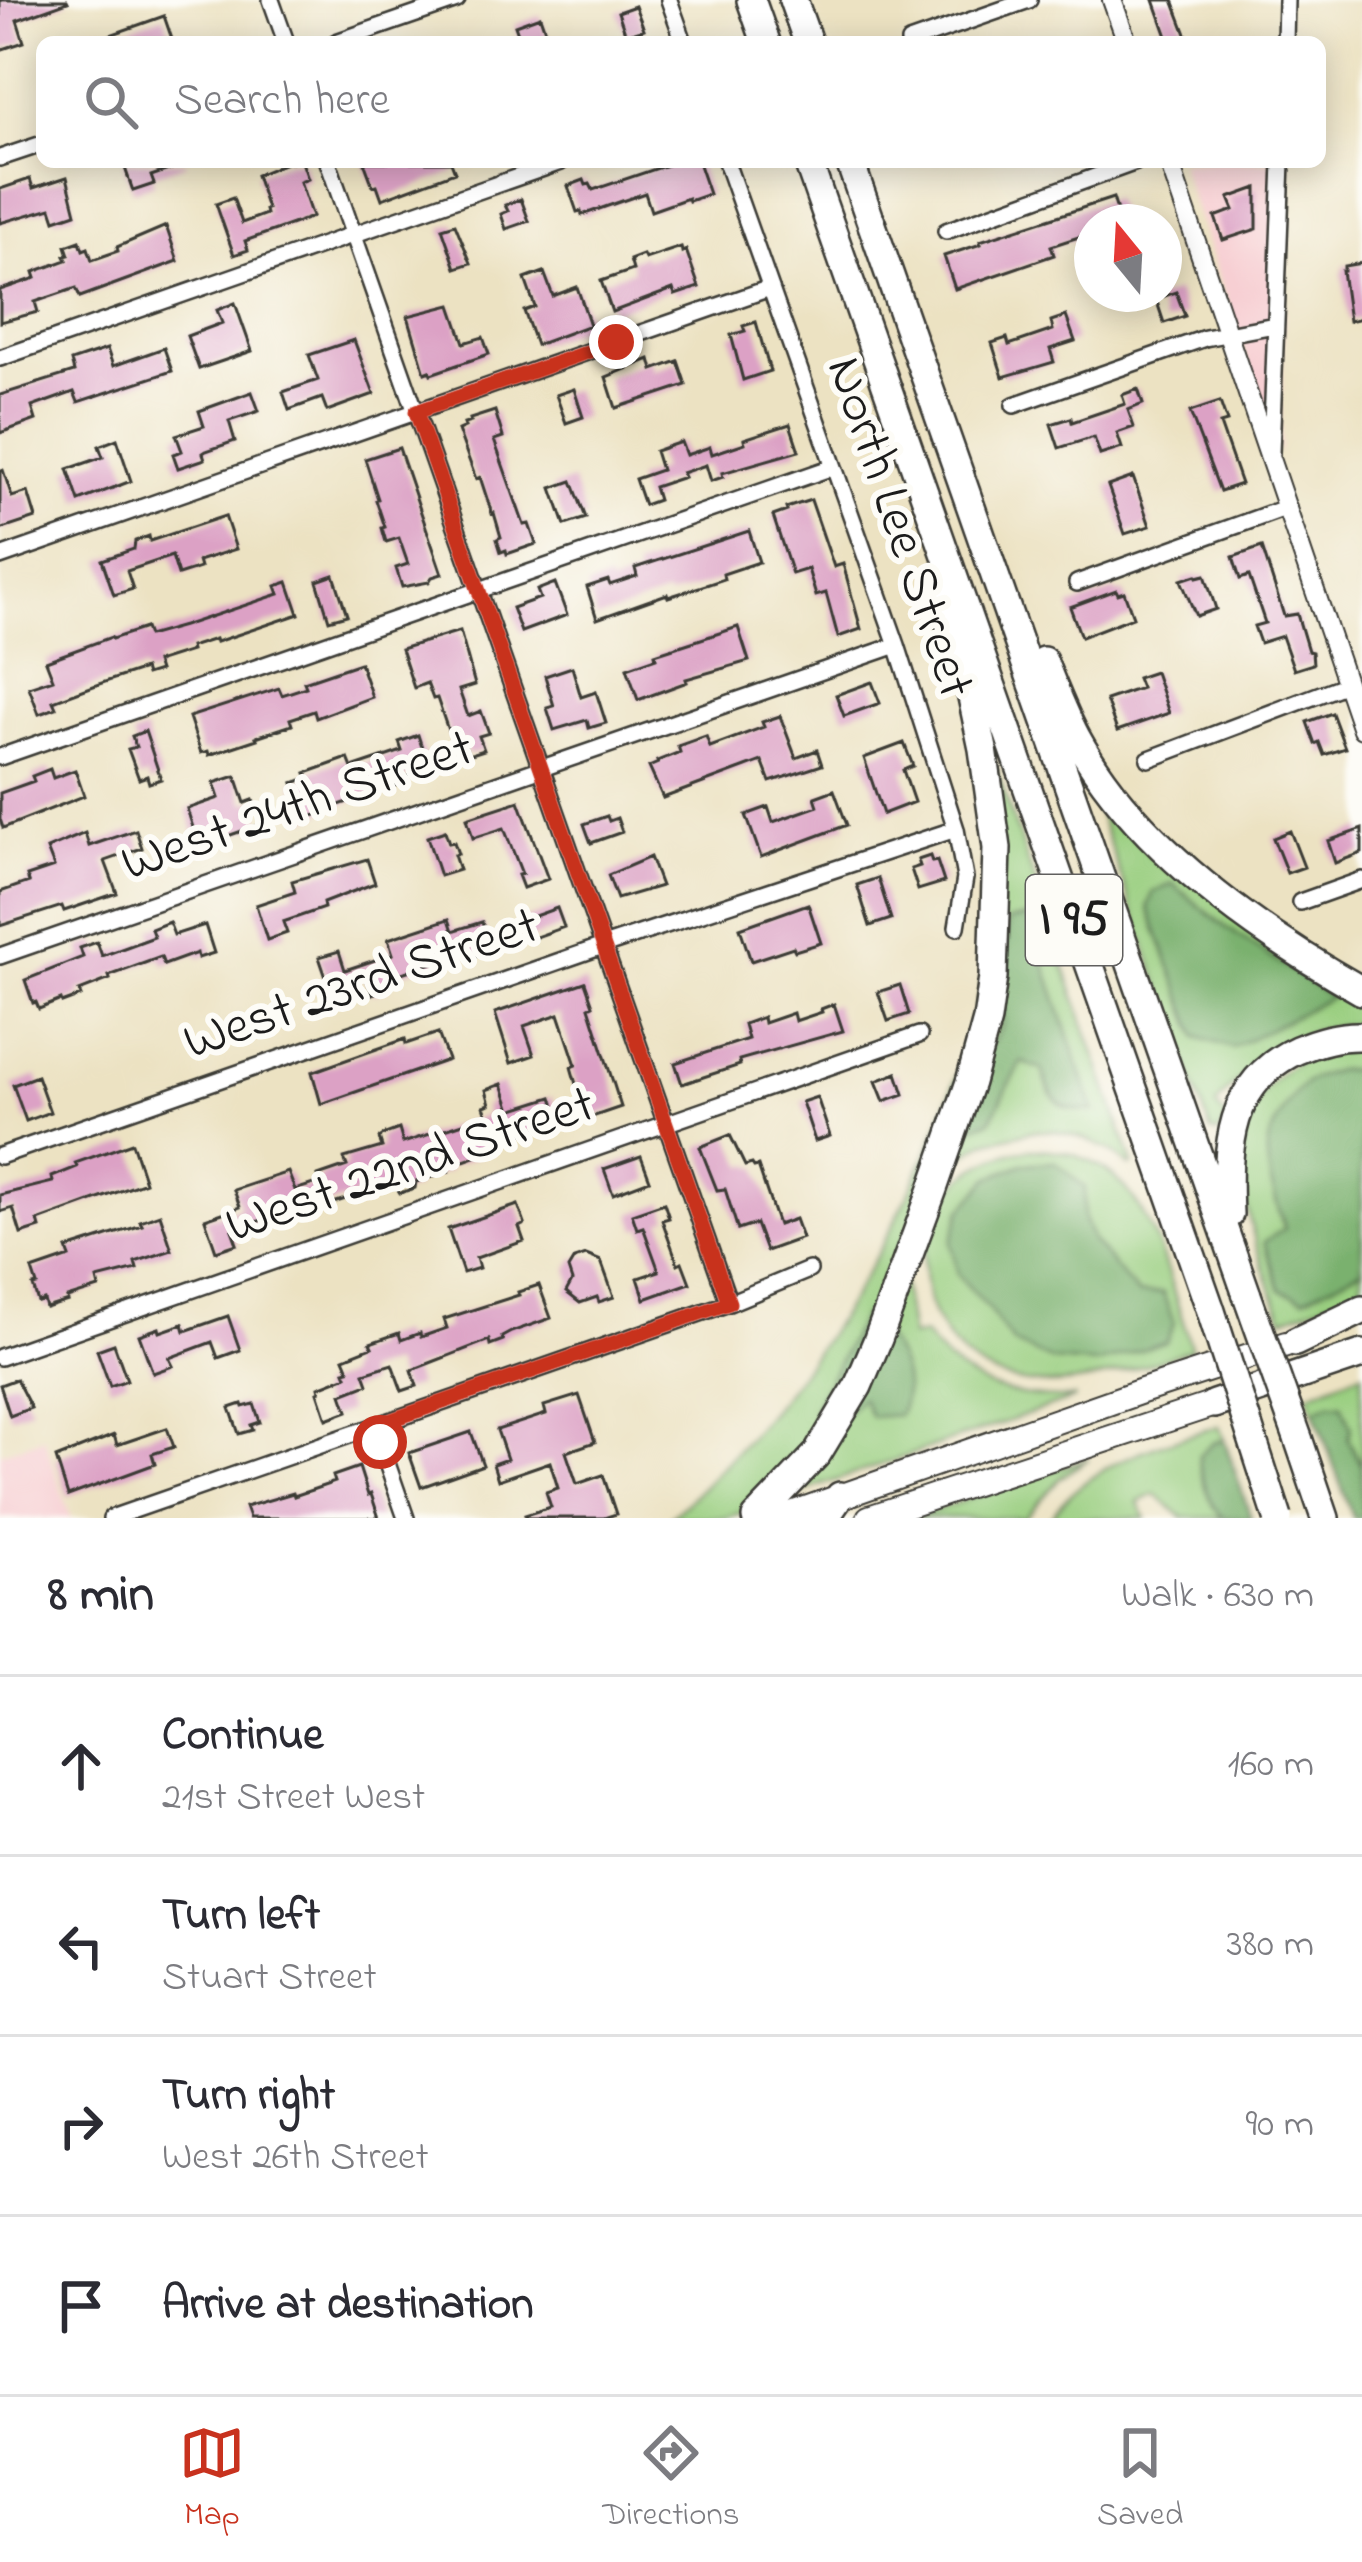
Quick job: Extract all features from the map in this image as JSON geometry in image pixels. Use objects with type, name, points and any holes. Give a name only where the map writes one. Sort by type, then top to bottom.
[{"type":"highway","points":[[751,0],[764,36]]},
{"type":"highway","points":[[793,0],[806,36]]},
{"type":"highway","name":"I 95","points":[[810,168],[1210,1308],[1278,1518]]},
{"type":"highway","name":"I 95","points":[[852,168],[1325,1518]]},
{"type":"highway","points":[[757,1518],[817,1454],[858,1385],[933,1189],[987,1020],[997,848],[972,697],[947,615],[938,533]]},
{"type":"highway","points":[[992,571],[1024,611],[1077,738],[1115,794],[1188,871],[1252,920],[1362,991]]},
{"type":"highway","points":[[1231,1242],[1229,1145],[1246,1095],[1289,1054],[1329,1039],[1362,1036]]},
{"type":"highway","points":[[780,1518],[833,1507],[1142,1390],[1295,1342],[1362,1314]]},
{"type":"highway","points":[[869,1518],[1362,1354]]},
{"type":"street","points":[[271,0],[284,36]]},
{"type":"street","points":[[353,36],[457,0]]},
{"type":"street","points":[[669,0],[682,36]]},
{"type":"street","points":[[925,36],[1029,0]]},
{"type":"street","points":[[1112,0],[1125,36]]},
{"type":"street","points":[[1285,36],[1286,0]]},
{"type":"street","points":[[0,158],[36,146]]},
{"type":"street","points":[[330,168],[729,1303]]},
{"type":"street","points":[[0,358],[544,168]]},
{"type":"street","name":"North Lee Street","points":[[728,168],[897,645],[956,829],[965,878],[957,927]]},
{"type":"street","points":[[946,231],[1119,168]]},
{"type":"street","points":[[1171,168],[1362,729]]},
{"type":"street","points":[[1270,457],[1282,168]]},
{"type":"street","points":[[0,557],[770,288]]},
{"type":"street","points":[[1014,405],[1204,338],[1275,325]]},
{"type":"street","points":[[0,757],[833,467]]},
{"type":"street","points":[[1077,583],[1288,507]]},
{"type":"street","name":"West 24th Street","points":[[0,956],[897,645]]},
{"type":"street","points":[[1149,759],[1347,684]]},
{"type":"street","name":"West 23rd Street","points":[[0,1156],[956,829]]},
{"type":"street","points":[[1300,902],[1362,880]]},
{"type":"street","name":"West 22nd Street","points":[[0,1357],[919,1035]]},
{"type":"street","points":[[111,1518],[729,1303],[809,1270]]},
{"type":"street","points":[[374,1426],[406,1518]]},
{"type":"shaded area","points":[[1181,168],[1288,168],[1280,454]]},
{"type":"shaded area","points":[[44,1438],[71,1518],[0,1518],[0,1453]]},
{"type":"green space","points":[[993,761],[1133,1164],[1086,1139],[1055,1131],[985,1142],[953,1162],[901,1273],[911,1337],[924,1335],[956,1368],[991,1387],[1031,1396],[1076,1398],[726,1518],[670,1518],[761,1423],[840,1316],[906,1199],[933,1139],[965,1049],[983,976]],"holes":[[[1003,1024],[1093,1111],[1058,1102],[1042,1069],[1021,1062],[990,1121],[957,1106]]]},
{"type":"green space","points":[[1080,761],[1101,792],[1362,999],[1362,1024],[1311,1032],[1255,1065],[1216,1106],[1227,1118],[1218,1134],[1211,1132]],"holes":[[[1173,885],[1224,926],[1330,997],[1197,1037]]]},
{"type":"green space","points":[[1173,884],[1224,926],[1331,997],[1232,1048],[1197,1037],[1148,907],[1153,892]]},
{"type":"green space","points":[[1029,917],[1094,1111],[1059,1102],[1042,1069],[1021,1062],[990,1121],[968,1128],[957,1106],[1003,1024],[1008,921]]},
{"type":"green space","points":[[1362,1046],[1362,1070],[1337,1070],[1297,1092],[1274,1127],[1276,1201],[1304,1298],[1362,1269],[1362,1290],[1283,1318],[1258,1250],[1242,1176],[1244,1141],[1253,1108],[1274,1080],[1307,1057]]},
{"type":"green space","points":[[1337,1070],[1362,1070],[1362,1269],[1304,1298],[1281,1290],[1264,1242],[1285,1228],[1269,1172],[1268,1145],[1296,1093],[1310,1080]]},
{"type":"green space","points":[[1030,1149],[1070,1153],[1101,1167],[1125,1188],[1158,1247],[1192,1349],[1099,1378],[1040,1384],[991,1373],[955,1348],[933,1312],[924,1272],[929,1231],[948,1193],[982,1165]],"holes":[[[1084,1219],[1093,1242],[1138,1294],[987,1307],[958,1275]]]},
{"type":"green space","points":[[1056,1162],[1085,1188],[1084,1219],[1093,1242],[1138,1294],[1163,1293],[1174,1324],[1166,1342],[1097,1364],[1053,1361],[1014,1344],[958,1275],[951,1243],[961,1211],[989,1178],[1023,1164]]},
{"type":"green space","points":[[863,1315],[899,1360],[903,1401],[898,1415],[871,1417],[862,1398],[827,1431],[816,1424],[813,1410]]},
{"type":"green space","points":[[1362,1372],[1362,1466],[1348,1439],[1351,1427],[1342,1404],[1329,1403],[1314,1411],[1308,1394]]},
{"type":"green space","points":[[1329,1403],[1342,1404],[1351,1427],[1348,1439],[1362,1466],[1362,1518],[1353,1518],[1314,1411]]},
{"type":"green space","points":[[1219,1426],[1224,1439],[1199,1456],[1206,1489],[1223,1518],[1184,1518],[1155,1494],[1139,1502],[1146,1518],[1050,1518],[1105,1469]]},
{"type":"green space","points":[[1224,1439],[1251,1518],[1223,1518],[1203,1480],[1199,1456]]},
{"type":"green space","points":[[1089,1458],[1060,1478],[1025,1518],[912,1518]]},
{"type":"building","points":[[0,0],[68,2],[17,20],[24,42],[0,50]]},
{"type":"building","points":[[1154,0],[1173,0],[1187,36],[1167,36]]},
{"type":"building","points":[[635,6],[644,29],[626,35],[618,12]]},
{"type":"building","points":[[164,16],[171,36],[107,36]]},
{"type":"building","points":[[540,16],[547,36],[519,36],[515,25]]},
{"type":"building","points":[[125,168],[174,168],[151,176],[154,184],[133,191]]},
{"type":"building","points":[[273,168],[304,168],[308,179],[300,182],[312,217],[245,241],[248,250],[234,255],[216,204],[233,198],[242,223],[266,214],[256,175]]},
{"type":"building","points":[[366,168],[453,168],[455,172],[382,199],[377,185],[373,186]]},
{"type":"building","points":[[658,168],[700,168],[709,194],[651,211],[645,193],[582,215],[568,186],[584,180],[593,190]]},
{"type":"building","points":[[67,177],[76,213],[55,220],[51,208],[0,223],[0,189],[30,179],[33,188]]},
{"type":"building","points":[[1257,188],[1257,229],[1223,240],[1215,217],[1234,210],[1229,198]]},
{"type":"building","points":[[521,199],[529,221],[506,229],[501,214],[508,211],[505,205]]},
{"type":"building","points":[[1074,211],[1074,239],[1051,246],[1054,255],[955,289],[944,256]]},
{"type":"building","points":[[455,224],[471,263],[456,268],[442,228]]},
{"type":"building","points":[[166,226],[178,261],[80,297],[76,288],[35,302],[38,312],[0,322],[0,290],[36,278],[34,272],[67,260],[66,246],[80,241],[92,260]]},
{"type":"building","points":[[681,247],[699,287],[675,295],[673,289],[612,312],[601,281],[633,270],[630,260]]},
{"type":"building","points":[[1362,263],[1362,318],[1349,321],[1342,271],[1344,266]]},
{"type":"building","points":[[544,272],[553,296],[577,287],[590,325],[536,345],[524,311],[535,307],[525,279]]},
{"type":"building","points":[[235,303],[252,351],[199,369],[187,336],[222,323],[217,310]]},
{"type":"building","points":[[451,305],[464,343],[483,337],[489,354],[425,373],[408,316]]},
{"type":"building","points":[[1182,308],[1185,316],[1164,323],[1160,312],[1182,312]]},
{"type":"building","points":[[1066,316],[1075,341],[1050,349],[1054,362],[1003,377],[992,343],[1007,338],[1009,345],[1053,330],[1051,321]]},
{"type":"building","points":[[756,322],[770,371],[743,380],[731,335]]},
{"type":"building","points":[[354,340],[374,394],[327,411],[322,398],[289,410],[283,392],[318,380],[309,355]]},
{"type":"building","points":[[164,348],[172,371],[78,402],[74,392],[32,407],[36,420],[0,433],[0,395],[74,372],[71,361],[107,349],[113,366]]},
{"type":"building","points":[[650,359],[653,370],[678,361],[686,385],[616,408],[606,377]]},
{"type":"building","points":[[574,389],[583,417],[566,423],[556,395]]},
{"type":"building","points":[[1138,389],[1143,404],[1128,410],[1134,427],[1117,433],[1122,448],[1100,455],[1094,437],[1059,448],[1051,424],[1125,404],[1122,395]]},
{"type":"building","points":[[252,392],[259,411],[229,421],[235,441],[178,468],[173,454],[182,451],[176,435],[204,426],[199,411]]},
{"type":"building","points":[[1220,402],[1227,422],[1220,424],[1241,484],[1220,491],[1190,412]]},
{"type":"building","points":[[495,411],[503,437],[494,440],[524,525],[529,524],[536,544],[507,554],[501,552],[494,513],[458,430],[470,419]]},
{"type":"building","points":[[790,424],[799,451],[722,473],[723,477],[711,481],[706,465],[682,473],[684,477],[654,487],[658,500],[644,505],[635,479],[661,470],[655,451],[681,442],[686,455],[710,447],[712,454]]},
{"type":"building","points":[[117,439],[131,481],[79,501],[68,469],[103,457],[99,446]]},
{"type":"building","points":[[399,448],[442,574],[402,587],[396,568],[408,564],[399,538],[386,542],[365,459]]},
{"type":"building","points":[[0,470],[12,497],[28,492],[36,518],[0,530]]},
{"type":"building","points":[[1133,477],[1150,526],[1125,534],[1108,486]]},
{"type":"building","points":[[572,481],[586,518],[565,525],[552,488]]},
{"type":"building","points":[[811,500],[834,567],[843,564],[861,629],[838,637],[826,593],[816,596],[808,569],[792,574],[773,516]]},
{"type":"building","points":[[225,516],[236,549],[198,561],[200,568],[178,575],[172,556],[127,571],[133,589],[114,595],[102,560],[134,549],[135,541],[149,536],[150,541]]},
{"type":"building","points":[[749,531],[759,562],[723,574],[724,579],[597,619],[587,587],[637,576],[635,568]]},
{"type":"building","points":[[1262,547],[1284,616],[1297,614],[1313,664],[1294,670],[1282,636],[1260,643],[1254,626],[1265,623],[1249,576],[1240,579],[1233,557]]},
{"type":"building","points":[[334,575],[347,615],[329,620],[317,581]]},
{"type":"building","points":[[1205,575],[1216,609],[1196,616],[1181,580]]},
{"type":"building","points":[[288,582],[299,614],[190,647],[191,651],[156,662],[159,671],[146,675],[144,669],[99,684],[53,701],[56,708],[39,714],[29,687],[53,679],[46,661],[145,628],[148,636],[183,626],[279,594],[276,586]]},
{"type":"building","points":[[555,583],[567,615],[521,632],[512,608],[540,598],[537,590]]},
{"type":"building","points":[[1116,590],[1124,592],[1133,617],[1081,637],[1070,607]]},
{"type":"building","points":[[738,627],[749,661],[686,679],[638,700],[627,668]]},
{"type":"building","points":[[460,631],[475,685],[459,690],[468,716],[481,711],[489,733],[479,736],[484,750],[468,755],[463,739],[452,742],[427,683],[414,688],[401,649]]},
{"type":"building","points":[[360,663],[372,697],[316,718],[314,711],[257,739],[209,755],[208,751],[201,753],[189,717],[279,688],[282,695],[306,687],[304,682]]},
{"type":"building","points":[[572,667],[581,697],[596,692],[606,723],[589,728],[587,720],[554,730],[547,708],[554,706],[545,676]]},
{"type":"building","points":[[1155,672],[1169,713],[1117,731],[1106,700],[1141,688],[1137,678]]},
{"type":"building","points":[[872,682],[880,703],[844,716],[836,695]]},
{"type":"building","points":[[1332,713],[1345,748],[1324,755],[1307,722]]},
{"type":"building","points":[[780,716],[796,758],[817,750],[822,765],[770,782],[762,761],[663,798],[649,767],[680,752],[678,746],[706,736],[710,747]]},
{"type":"building","points":[[145,731],[161,779],[149,783],[147,776],[139,779],[128,749],[136,747],[132,736]]},
{"type":"building","points":[[418,735],[429,769],[305,819],[293,783],[308,778],[306,773],[348,758],[352,768],[402,751],[399,742]]},
{"type":"building","points":[[904,743],[913,766],[903,770],[914,802],[883,814],[864,758]]},
{"type":"building","points":[[50,769],[53,778],[75,770],[84,796],[3,828],[0,793],[34,781],[32,776]]},
{"type":"building","points":[[236,776],[245,803],[253,800],[262,824],[199,846],[187,809],[219,798],[214,783]]},
{"type":"building","points":[[834,790],[847,825],[761,857],[746,815],[768,807],[773,822],[818,806],[815,797]]},
{"type":"building","points":[[519,801],[548,879],[523,888],[504,828],[473,838],[467,818]]},
{"type":"building","points":[[607,816],[609,821],[617,818],[622,832],[591,843],[584,824]]},
{"type":"building","points":[[1362,829],[1362,853],[1335,863],[1328,841]]},
{"type":"building","points":[[136,830],[142,848],[105,861],[117,893],[0,926],[0,892],[54,867],[47,849],[85,833],[89,846]]},
{"type":"building","points":[[445,831],[449,843],[454,842],[459,870],[440,876],[427,837]]},
{"type":"building","points":[[1290,831],[1304,867],[1287,873],[1273,838]]},
{"type":"building","points":[[930,856],[932,862],[937,861],[944,882],[918,890],[911,869]]},
{"type":"building","points":[[650,857],[661,886],[617,899],[608,875]]},
{"type":"building","points":[[367,859],[375,883],[283,922],[287,933],[267,940],[256,905],[295,892],[292,881]]},
{"type":"building","points":[[878,878],[891,919],[870,926],[857,885]]},
{"type":"building","points":[[808,904],[821,943],[751,961],[740,928]]},
{"type":"building","points":[[557,908],[564,927],[525,941],[518,922]]},
{"type":"building","points":[[449,919],[453,931],[482,922],[489,945],[481,948],[483,954],[470,958],[467,946],[443,954],[439,961],[389,977],[390,988],[372,994],[366,977],[330,989],[319,957],[339,951],[345,970],[393,954],[388,939]]},
{"type":"building","points":[[169,922],[174,935],[205,925],[214,953],[198,958],[197,953],[164,965],[161,957],[109,976],[62,1003],[39,1009],[33,1003],[25,980],[83,957],[80,948],[97,942],[102,956],[154,937],[151,929]]},
{"type":"building","points":[[585,982],[621,1107],[586,1119],[571,1067],[576,1065],[559,1014],[524,1026],[534,1055],[511,1063],[495,1013]]},
{"type":"building","points":[[900,985],[909,1014],[888,1021],[878,992]]},
{"type":"building","points":[[834,1004],[843,1031],[739,1060],[740,1065],[682,1084],[675,1063],[748,1039],[744,1024],[793,1013],[795,1021]]},
{"type":"building","points":[[438,1033],[448,1060],[321,1104],[312,1072],[405,1039],[406,1044]]},
{"type":"building","points":[[897,1073],[904,1094],[884,1101],[876,1081]]},
{"type":"building","points":[[37,1076],[50,1112],[26,1121],[13,1085]]},
{"type":"building","points":[[502,1084],[511,1110],[552,1097],[560,1121],[485,1146],[486,1153],[447,1167],[449,1171],[400,1193],[396,1187],[364,1193],[232,1230],[237,1244],[216,1251],[205,1219],[240,1207],[234,1190],[288,1172],[295,1190],[320,1182],[318,1176],[347,1166],[344,1158],[382,1147],[379,1138],[385,1134],[399,1129],[403,1143],[487,1115],[486,1090]]},
{"type":"building","points":[[817,1097],[830,1136],[815,1141],[802,1102]]},
{"type":"building","points":[[730,1135],[745,1166],[758,1166],[778,1225],[795,1219],[802,1238],[766,1251],[756,1224],[738,1230],[725,1189],[717,1190],[700,1147]]},
{"type":"building","points":[[132,1143],[145,1182],[38,1221],[40,1228],[21,1234],[13,1208],[0,1212],[0,1195],[53,1182],[52,1177],[77,1167],[75,1163]]},
{"type":"building","points":[[641,1156],[650,1180],[613,1194],[604,1169]]},
{"type":"building","points":[[664,1203],[669,1218],[662,1220],[690,1283],[645,1299],[638,1278],[659,1271],[643,1227],[637,1229],[632,1214]]},
{"type":"building","points":[[518,1205],[525,1224],[519,1227],[524,1241],[476,1258],[479,1268],[463,1273],[448,1229]]},
{"type":"building","points":[[160,1214],[172,1250],[135,1262],[137,1269],[97,1279],[99,1288],[68,1301],[46,1308],[44,1300],[38,1302],[32,1270],[70,1257],[67,1249],[142,1225],[140,1221]]},
{"type":"building","points":[[586,1255],[601,1261],[614,1297],[580,1303],[566,1292],[572,1281],[568,1269],[574,1259]]},
{"type":"building","points":[[539,1285],[551,1318],[490,1345],[489,1340],[412,1370],[417,1386],[402,1391],[392,1364],[364,1373],[368,1384],[342,1394],[348,1411],[327,1419],[319,1387],[347,1376],[344,1358],[399,1333],[401,1340],[447,1328],[444,1319]]},
{"type":"building","points":[[228,1316],[240,1350],[218,1358],[212,1342],[169,1358],[173,1366],[153,1373],[139,1335],[183,1324],[185,1331]]},
{"type":"building","points":[[114,1344],[127,1380],[110,1386],[97,1350]]},
{"type":"building","points":[[16,1379],[31,1408],[10,1416],[0,1385]]},
{"type":"building","points":[[579,1395],[595,1442],[566,1452],[577,1484],[603,1475],[616,1514],[526,1518],[551,1507],[546,1492],[558,1488],[550,1462],[498,1480],[493,1464],[507,1459],[497,1430],[546,1414],[544,1406]]},
{"type":"building","points":[[254,1404],[260,1422],[239,1434],[230,1408]]},
{"type":"building","points":[[167,1428],[174,1447],[152,1454],[155,1464],[68,1496],[56,1458],[114,1435],[117,1445]]},
{"type":"building","points":[[471,1432],[483,1465],[421,1487],[409,1453]]},
{"type":"building","points":[[359,1467],[379,1518],[249,1518],[245,1507],[335,1482],[333,1476]]},
{"type":"route","points":[[380,1442],[374,1426],[729,1303],[416,412],[616,342]]}]
